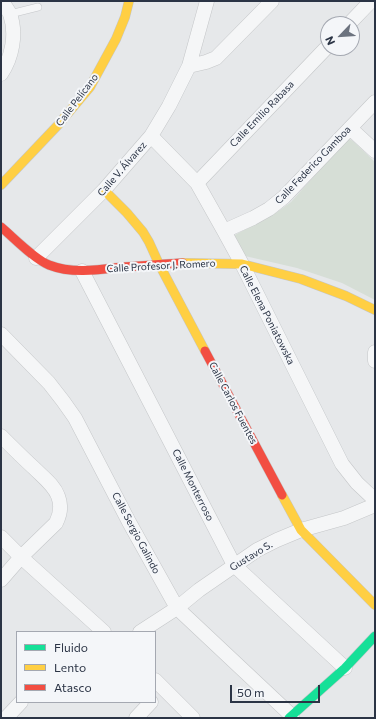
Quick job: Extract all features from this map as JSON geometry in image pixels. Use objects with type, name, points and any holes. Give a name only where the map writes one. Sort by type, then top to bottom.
[{"type":"street","points":[[1,74],[6,67],[11,54],[13,33],[10,14],[2,1]]},
{"type":"street","name":"Calle Pelícano","points":[[1,185],[59,125],[90,86],[115,43],[128,8],[129,1]]},
{"type":"street","name":"Calle V. Álvarez","points":[[36,258],[104,190],[151,136],[189,66],[207,1]]},
{"type":"street","points":[[189,66],[216,58],[272,1]]},
{"type":"street","points":[[357,16],[371,1]]},
{"type":"street","name":"Calle Emilio Rabasa","points":[[197,183],[320,54]]},
{"type":"street","name":"Calle Federico Gamboa","points":[[224,230],[264,212],[284,198],[375,102]]},
{"type":"street","points":[[350,128],[375,151]]},
{"type":"street","name":"Calle Elena Poniatowska","points":[[151,136],[197,183],[242,264],[342,464],[357,483],[375,500]]},
{"type":"street","name":"Calle Carlos Fuentes","points":[[104,190],[124,209],[147,239],[301,530],[375,605]]},
{"type":"street","name":"Calle Profesor J. Romero","points":[[1,227],[36,258],[48,265],[62,269],[82,271],[160,264],[242,264],[301,279],[346,296],[375,310]]},
{"type":"street","name":"Calle Monterroso","points":[[82,271],[234,565],[345,668]]},
{"type":"street","name":"Calle Sergio Galindo","points":[[1,334],[49,383],[75,418],[129,522],[177,608],[290,717]]},
{"type":"street","points":[[375,352],[375,361]]},
{"type":"street","points":[[1,436],[52,486],[60,502],[59,518],[56,524],[21,557],[1,580]]},
{"type":"street","name":"Gustavo S.","points":[[142,631],[177,608],[199,590],[257,550],[301,530],[344,518],[375,505]]},
{"type":"street","points":[[1,537],[95,629]]},
{"type":"street","points":[[290,717],[345,668],[375,636]]},
{"type":"street","points":[[158,689],[193,718]]},
{"type":"street","points":[[6,718],[20,703]]},
{"type":"street","points":[[136,718],[150,703]]},
{"type":"lane","points":[[10,14],[38,7]]},
{"type":"shaded area","points":[[348,138],[375,162],[375,300],[342,283],[297,268],[245,256],[233,236],[277,212],[291,202]]},
{"type":"traffic: fast","points":[[289,718],[345,668],[375,636]]},
{"type":"traffic: slow","points":[[1,185],[58,125],[90,87],[116,39],[125,17],[129,1]]},
{"type":"traffic: slow","points":[[104,190],[127,213],[143,232],[205,351]]},
{"type":"traffic: slow","points":[[183,263],[242,264],[301,279],[346,296],[375,310]]},
{"type":"traffic: slow","points":[[282,495],[301,530],[375,605]]},
{"type":"traffic: jam","points":[[1,227],[24,248],[43,262],[67,270],[104,269],[183,263]]},
{"type":"traffic: jam","points":[[205,351],[282,495]]}]
